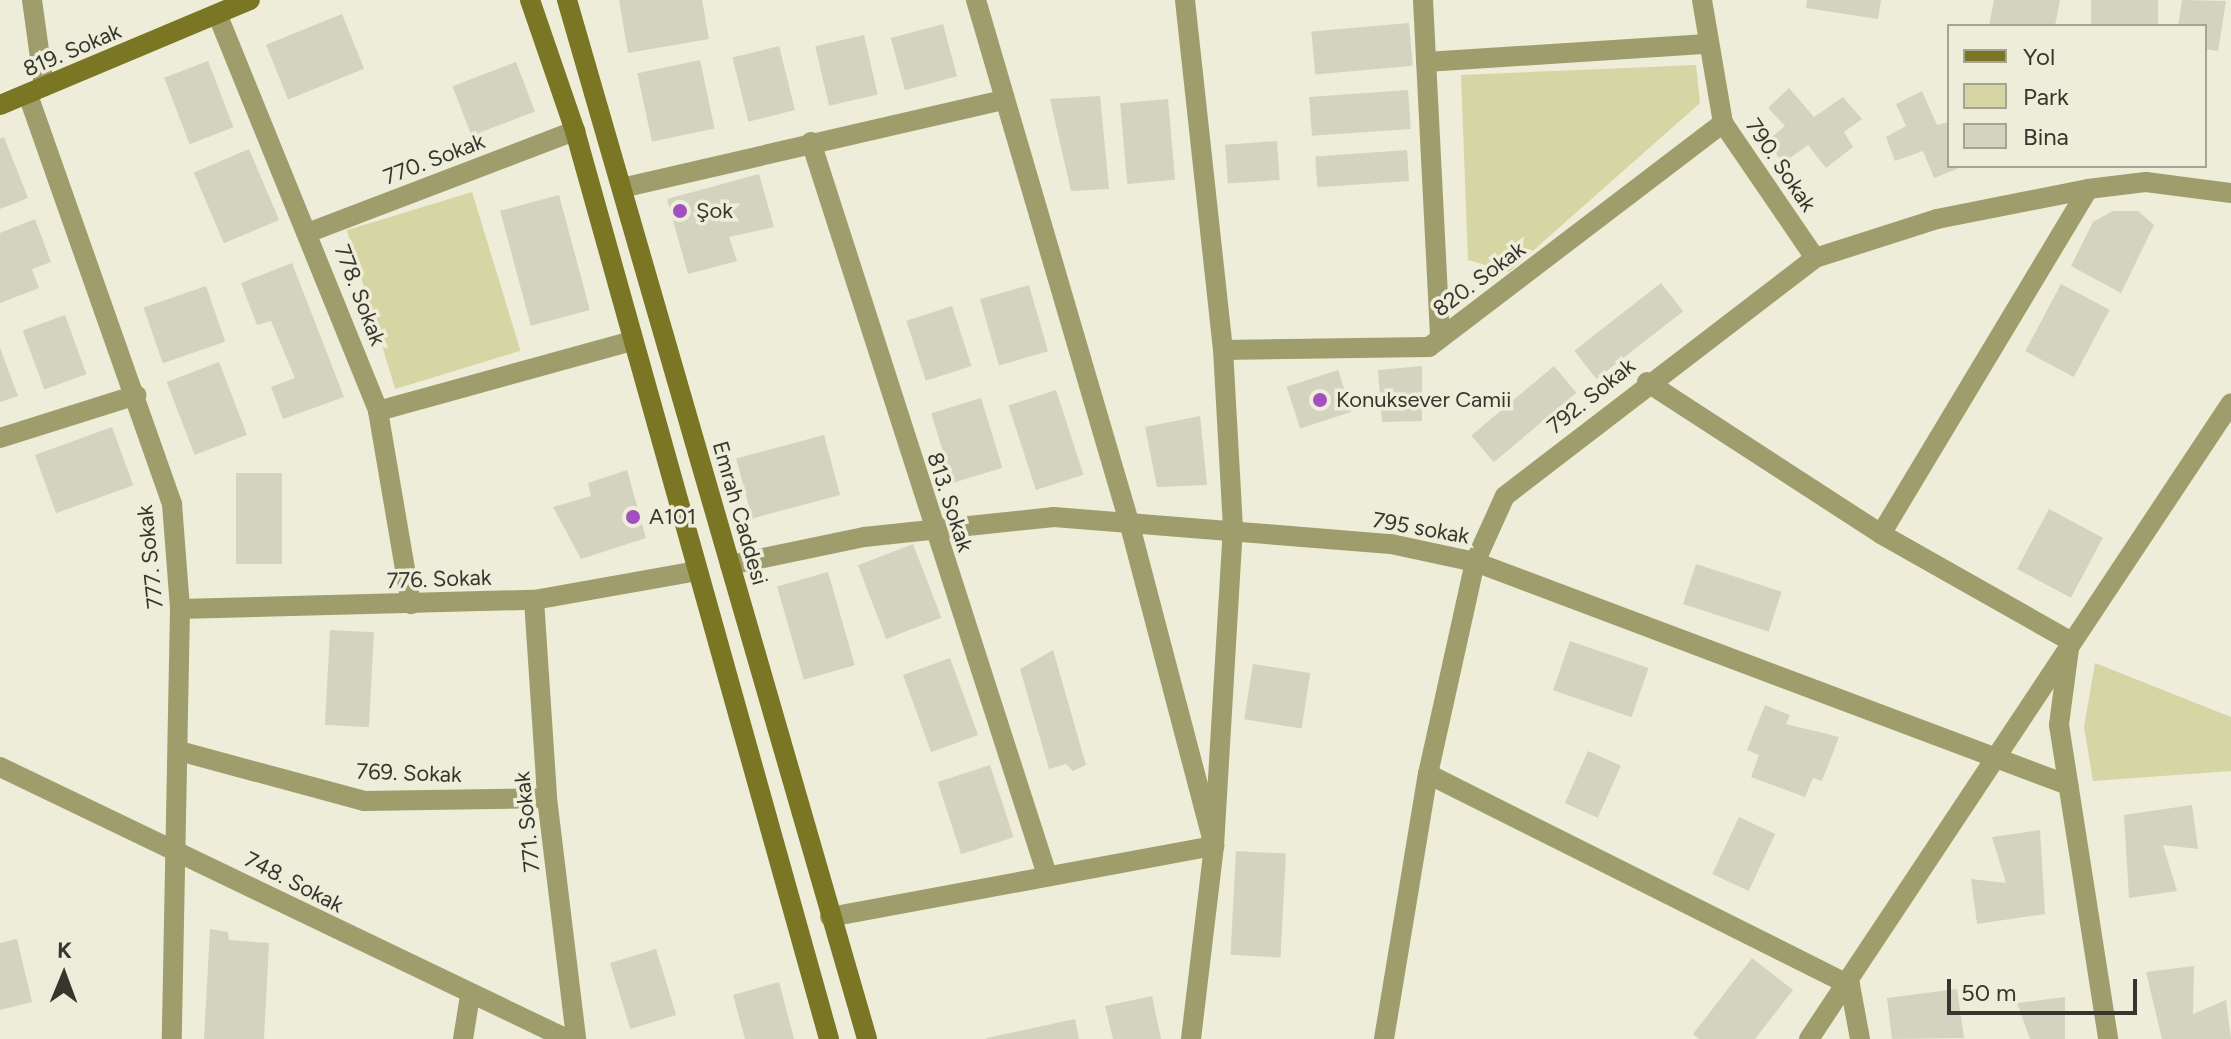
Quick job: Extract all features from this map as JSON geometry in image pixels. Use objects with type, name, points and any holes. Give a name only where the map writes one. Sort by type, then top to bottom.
[{"type":"street","name":"777. Sokak","points":[[32,0],[36,90],[172,504],[180,609],[178,851],[172,1039]]},
{"type":"street","name":"819. Sokak","points":[[0,105],[250,0]]},
{"type":"street","points":[[530,0],[575,131],[829,1039]]},
{"type":"street","name":"Emrah Caddesi","points":[[567,0],[626,187],[730,565],[867,1039]]},
{"type":"street","points":[[976,0],[1129,522],[1214,846]]},
{"type":"street","points":[[1185,0],[1223,350],[1233,528],[1214,846],[1191,1039]]},
{"type":"street","points":[[1423,0],[1440,339]]},
{"type":"street","name":"790. Sokak","points":[[1702,0],[1706,44],[1723,123],[1815,258]]},
{"type":"street","name":"778. Sokak","points":[[218,16],[310,232],[378,411],[411,604]]},
{"type":"street","points":[[1426,62],[1706,44]]},
{"type":"street","points":[[626,187],[1003,100]]},
{"type":"street","name":"820. Sokak","points":[[1223,350],[1429,347],[1723,123]]},
{"type":"street","name":"770. Sokak","points":[[310,232],[575,131]]},
{"type":"street","name":"813. Sokak","points":[[811,142],[932,527],[1047,875]]},
{"type":"street","name":"792. Sokak","points":[[1384,1039],[1428,774],[1475,562],[1505,496],[1647,382],[1815,258],[1937,219],[2088,189],[2146,182],[2231,193]]},
{"type":"street","points":[[1881,534],[2088,189]]},
{"type":"street","points":[[378,411],[632,341]]},
{"type":"street","points":[[1647,382],[1881,534],[2070,641]]},
{"type":"street","points":[[0,438],[136,395]]},
{"type":"street","points":[[1809,1039],[1850,985],[2070,641],[2231,403]]},
{"type":"street","name":"795 sokak","points":[[730,565],[932,527],[1054,517],[1233,528],[1391,544],[1475,562],[2068,785]]},
{"type":"street","name":"776. Sokak","points":[[180,609],[534,600],[696,571]]},
{"type":"street","name":"771. Sokak","points":[[534,600],[547,798],[576,1039]]},
{"type":"street","points":[[2070,641],[2059,725],[2108,1039]]},
{"type":"street","name":"769. Sokak","points":[[179,751],[364,801],[547,798]]},
{"type":"street","name":"748. Sokak","points":[[0,767],[178,851],[470,996],[567,1039]]},
{"type":"street","points":[[1428,774],[1850,985]]},
{"type":"street","points":[[830,917],[1214,846]]},
{"type":"street","points":[[1850,985],[1860,1039]]},
{"type":"street","points":[[463,1039],[470,996]]},
{"type":"green space","points":[[1696,65],[1700,103],[1509,272],[1468,260],[1461,75]]},
{"type":"green space","points":[[472,192],[521,351],[395,389],[347,230]]},
{"type":"green space","points":[[2095,663],[2231,717],[2231,771],[2093,781],[2084,727]]},
{"type":"building","points":[[619,0],[702,0],[709,39],[628,53]]},
{"type":"building","points":[[1807,0],[1881,0],[1878,19],[1806,8]]},
{"type":"building","points":[[1994,0],[2060,0],[2055,24],[1989,24]]},
{"type":"building","points":[[2091,0],[2158,0],[2158,24],[2091,24]]},
{"type":"building","points":[[2182,0],[2226,1],[2218,51],[2207,49],[2207,24],[2178,24]]},
{"type":"building","points":[[342,14],[364,69],[288,99],[266,45]]},
{"type":"building","points":[[1409,23],[1413,66],[1315,74],[1311,32]]},
{"type":"building","points":[[943,24],[957,76],[905,90],[891,38]]},
{"type":"building","points":[[864,35],[878,94],[829,106],[815,46]]},
{"type":"building","points":[[779,46],[795,110],[748,122],[732,58]]},
{"type":"building","points":[[700,60],[715,128],[652,142],[637,73]]},
{"type":"building","points":[[208,61],[233,127],[190,144],[164,78]]},
{"type":"building","points":[[516,62],[535,111],[472,136],[453,86]]},
{"type":"building","points":[[1789,88],[1814,117],[1843,97],[1862,119],[1844,132],[1853,147],[1826,168],[1808,145],[1783,163],[1767,141],[1785,126],[1768,108]]},
{"type":"building","points":[[1408,90],[1411,129],[1312,136],[1309,97]]},
{"type":"building","points":[[1922,91],[1937,125],[1947,122],[1947,168],[1959,168],[1934,178],[1923,151],[1895,161],[1886,137],[1906,126],[1896,104]]},
{"type":"building","points":[[1100,96],[1109,189],[1071,191],[1050,99]]},
{"type":"building","points":[[1168,99],[1175,180],[1127,184],[1120,103]]},
{"type":"building","points":[[4,137],[28,198],[0,209],[0,139]]},
{"type":"building","points":[[1277,141],[1280,180],[1228,184],[1225,145]]},
{"type":"building","points":[[249,149],[279,220],[224,243],[194,172]]},
{"type":"building","points":[[1407,150],[1409,181],[1317,187],[1315,156]]},
{"type":"building","points":[[759,174],[774,227],[729,237],[737,261],[688,274],[667,199]]},
{"type":"building","points":[[559,195],[590,310],[531,326],[500,211]]},
{"type":"building","points":[[2113,211],[2138,211],[2154,225],[2121,293],[2071,266],[2093,222]]},
{"type":"building","points":[[35,219],[51,262],[32,269],[39,288],[0,303],[0,233]]},
{"type":"building","points":[[292,263],[344,397],[283,419],[271,387],[295,378],[271,321],[257,325],[241,283]]},
{"type":"building","points":[[1661,283],[1683,311],[1596,379],[1574,351]]},
{"type":"building","points":[[2061,284],[2110,310],[2074,377],[2025,351]]},
{"type":"building","points":[[1029,285],[1048,351],[999,365],[980,299]]},
{"type":"building","points":[[206,286],[225,342],[163,363],[144,307]]},
{"type":"building","points":[[952,306],[971,366],[926,381],[906,321]]},
{"type":"building","points":[[65,315],[87,374],[44,390],[23,330]]},
{"type":"building","points":[[0,348],[18,396],[0,402]]},
{"type":"building","points":[[219,362],[247,435],[195,455],[167,382]]},
{"type":"building","points":[[1422,366],[1422,421],[1382,422],[1378,370]]},
{"type":"building","points":[[1554,366],[1576,393],[1494,462],[1471,435]]},
{"type":"building","name":"Konuksever Camii","points":[[1338,370],[1352,412],[1300,429],[1287,387]]},
{"type":"building","points":[[1056,390],[1084,475],[1036,490],[1008,405]]},
{"type":"building","points":[[981,398],[1002,468],[953,483],[931,413]]},
{"type":"building","points":[[1200,416],[1207,485],[1157,487],[1145,427]]},
{"type":"building","points":[[112,427],[133,485],[56,513],[35,455]]},
{"type":"building","points":[[824,435],[840,495],[752,518],[736,459]]},
{"type":"building","points":[[627,470],[646,538],[581,559],[553,507],[591,496],[588,483]]},
{"type":"building","points":[[236,473],[282,473],[282,564],[236,564]]},
{"type":"building","points":[[2049,509],[2103,538],[2071,598],[2017,569]]},
{"type":"building","points":[[913,544],[941,618],[886,639],[858,565]]},
{"type":"building","points":[[1696,564],[1782,592],[1769,632],[1683,604]]},
{"type":"building","points":[[828,572],[855,665],[804,680],[777,587]]},
{"type":"building","points":[[330,630],[374,632],[369,727],[325,725]]},
{"type":"building","points":[[1570,641],[1648,668],[1632,717],[1553,690]]},
{"type":"building","points":[[1053,650],[1086,765],[1073,771],[1066,764],[1049,769],[1020,669]]},
{"type":"building","points":[[950,658],[978,735],[931,752],[903,675]]},
{"type":"building","points":[[1253,664],[1310,673],[1302,728],[1244,719]]},
{"type":"building","points":[[1765,705],[1790,715],[1786,724],[1839,737],[1822,781],[1813,778],[1805,797],[1751,777],[1759,755],[1747,750]]},
{"type":"building","points":[[1588,751],[1621,766],[1598,818],[1565,803]]},
{"type":"building","points":[[990,765],[1013,837],[961,854],[938,782]]},
{"type":"building","points":[[2192,805],[2198,849],[2163,845],[2177,891],[2129,898],[2124,815]]},
{"type":"building","points":[[1739,817],[1775,834],[1749,891],[1712,874]]},
{"type":"building","points":[[2040,830],[2045,914],[1977,924],[1971,879],[2006,883],[1992,837]]},
{"type":"building","points":[[1236,851],[1286,854],[1280,957],[1231,955]]},
{"type":"building","points":[[210,929],[228,932],[229,940],[269,943],[264,1039],[204,1039]]},
{"type":"building","points":[[17,939],[32,1002],[0,1010],[0,943]]},
{"type":"building","points":[[656,949],[676,1015],[630,1029],[610,963]]},
{"type":"building","points":[[1752,958],[1793,990],[1755,1039],[1699,1039],[1693,1034]]},
{"type":"building","points":[[2194,966],[2193,1014],[2226,1000],[2231,1039],[2162,1039],[2146,972]]},
{"type":"building","points":[[779,982],[794,1039],[745,1039],[733,995]]},
{"type":"building","points":[[1957,989],[1964,1038],[1892,1039],[1887,998]]},
{"type":"building","points":[[1152,996],[1161,1039],[1113,1039],[1105,1006]]},
{"type":"building","points":[[2065,997],[2065,1039],[2030,1039],[2017,1003]]},
{"type":"building","points":[[1075,1019],[1079,1039],[987,1039],[987,1038]]},
{"type":"place","name":"Şok","points":[[680,211]]},
{"type":"place","name":"Konuksever Camii","points":[[1320,400]]},
{"type":"place","name":"A101","points":[[633,517]]}]
